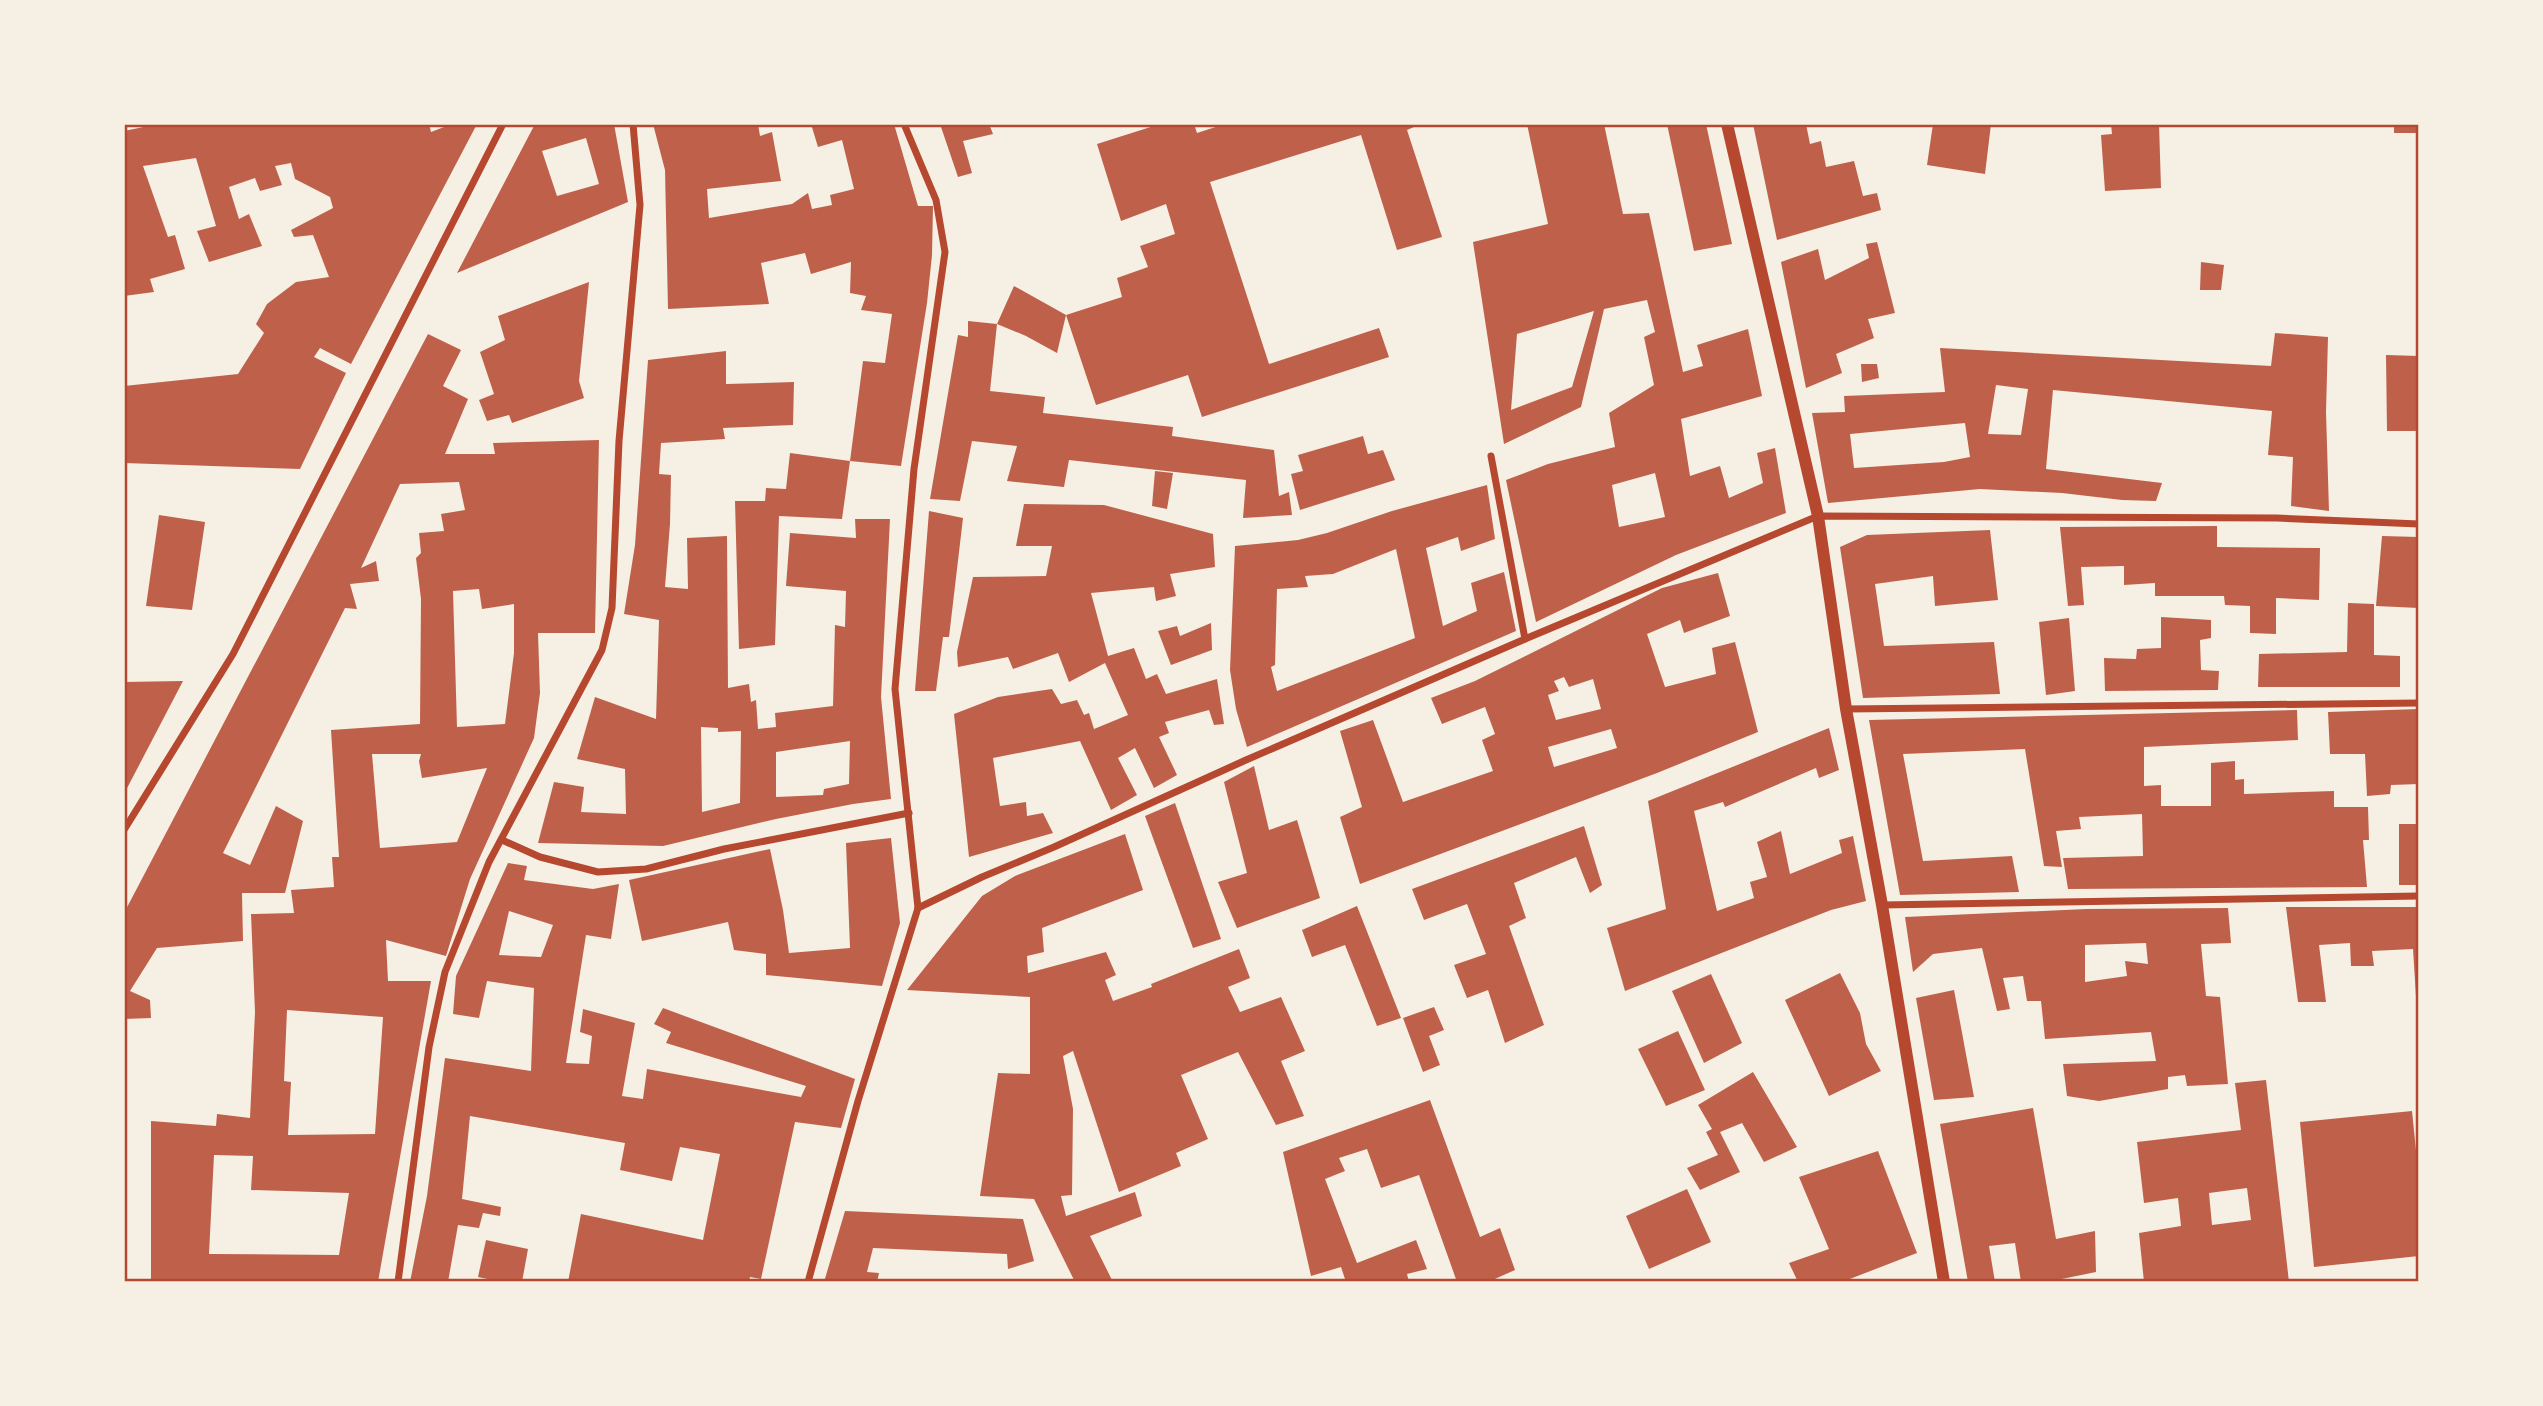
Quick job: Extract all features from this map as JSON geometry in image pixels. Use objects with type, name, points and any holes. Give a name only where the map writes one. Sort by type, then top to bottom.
[{"type":"street","points":[[124,830],[233,654],[503,124]]},
{"type":"street","points":[[398,1282],[429,1047],[445,972],[489,862],[602,650],[612,608],[619,441],[640,205],[632,124]]},
{"type":"street","points":[[808,1282],[862,1088],[918,908],[895,689],[914,470],[945,251],[936,200],[904,124]]},
{"type":"street","points":[[1727,124],[1818,516],[1846,709],[1882,905],[1944,1282]]},
{"type":"street","points":[[1491,456],[1525,639]]},
{"type":"street","points":[[918,908],[982,877],[1525,639],[1818,516],[2277,518],[2419,524]]},
{"type":"street","points":[[1846,709],[2419,703]]},
{"type":"street","points":[[502,840],[540,857],[598,872],[646,869],[724,849],[909,813]]},
{"type":"street","points":[[1882,905],[2419,896]]},
{"type":"building","points":[[158,124],[429,124],[431,132],[452,124],[477,124],[351,364],[320,348],[314,357],[346,373],[300,469],[124,463],[124,386],[238,374],[264,333],[256,324],[267,304],[296,282],[329,277],[313,235],[294,237],[291,230],[333,208],[330,197],[295,179],[291,163],[275,166],[282,185],[260,191],[255,178],[229,187],[239,219],[249,214],[262,246],[209,262],[197,231],[216,226],[196,158],[143,166],[168,237],[175,235],[185,269],[150,279],[154,292],[124,296],[124,131]]},
{"type":"building","points":[[535,124],[614,124],[628,202],[457,273]],"holes":[[[586,138],[599,184],[557,196],[542,151]]]},
{"type":"building","points":[[653,124],[758,124],[760,136],[772,132],[781,181],[707,189],[709,218],[792,204],[808,193],[812,209],[832,205],[830,195],[854,189],[842,140],[818,147],[811,124],[894,124],[918,206],[933,206],[927,303],[901,466],[850,461],[863,361],[885,363],[892,314],[861,310],[866,296],[850,293],[851,262],[811,274],[805,253],[761,263],[769,304],[668,309],[665,170]]},
{"type":"building","points":[[940,124],[989,124],[993,134],[963,141],[972,173],[958,177]]},
{"type":"building","points":[[1160,124],[1194,124],[1197,133],[1225,124],[1421,124],[1407,130],[1442,237],[1397,250],[1361,135],[1210,182],[1269,364],[1379,328],[1389,357],[1202,417],[1188,375],[1096,405],[1066,315],[1122,297],[1117,278],[1148,267],[1140,246],[1175,234],[1166,204],[1121,221],[1097,144]]},
{"type":"building","points":[[1527,124],[1604,124],[1623,214],[1649,213],[1683,372],[1703,366],[1697,345],[1748,329],[1762,396],[1681,419],[1690,476],[1720,466],[1729,498],[1763,483],[1757,453],[1775,448],[1786,513],[1676,555],[1536,622],[1506,480],[1548,464],[1615,447],[1609,413],[1654,385],[1644,337],[1655,332],[1647,300],[1604,309],[1581,407],[1504,444],[1473,242],[1548,224]],"holes":[[[1594,311],[1572,387],[1511,410],[1517,334]],[[1655,473],[1665,517],[1619,527],[1612,485]]]},
{"type":"building","points":[[1667,124],[1706,124],[1732,244],[1694,251]]},
{"type":"building","points":[[1753,124],[1806,124],[1810,144],[1821,141],[1826,167],[1854,161],[1863,196],[1877,193],[1881,210],[1777,240]]},
{"type":"building","points":[[1933,124],[1991,124],[1985,174],[1927,165]]},
{"type":"building","points":[[2111,124],[2159,124],[2161,188],[2105,191],[2101,135],[2112,134]]},
{"type":"building","points":[[2394,124],[2419,124],[2419,133],[2394,133]]},
{"type":"building","points":[[1877,242],[1895,313],[1868,319],[1874,338],[1836,354],[1842,373],[1806,388],[1781,262],[1818,249],[1825,280],[1869,258],[1866,244]]},
{"type":"building","points":[[2201,262],[2224,265],[2221,290],[2200,290]]},
{"type":"building","points":[[589,282],[579,381],[584,398],[512,423],[509,415],[487,421],[479,400],[494,394],[480,352],[505,340],[498,316]]},
{"type":"building","points":[[1014,286],[1066,315],[1057,353],[997,324]]},
{"type":"building","points":[[968,321],[997,324],[990,391],[1045,397],[1043,413],[1173,427],[1172,436],[1274,450],[1279,496],[1289,492],[1292,515],[1243,518],[1246,480],[1069,460],[1064,487],[1007,481],[1017,446],[972,441],[960,501],[930,499],[958,335],[968,337]]},
{"type":"building","points":[[2275,333],[2328,337],[2326,412],[2329,511],[2291,506],[2293,457],[2268,455],[2272,411],[2053,390],[2046,469],[2162,483],[2156,501],[1980,489],[1828,503],[1812,413],[1845,412],[1844,396],[1945,392],[1940,348],[2271,366]],"holes":[[[1996,385],[2028,389],[2021,435],[1988,434]],[[1965,423],[1970,457],[1944,462],[1854,468],[1850,434]]]},
{"type":"building","points":[[428,334],[461,350],[443,386],[468,399],[445,454],[495,454],[493,443],[599,440],[595,633],[538,633],[540,693],[534,738],[470,879],[446,956],[386,940],[388,981],[431,981],[378,1282],[151,1282],[151,1121],[216,1126],[217,1114],[250,1118],[255,1012],[251,914],[294,913],[291,890],[334,887],[332,857],[339,857],[331,730],[420,724],[421,599],[416,558],[421,553],[419,533],[444,531],[441,514],[465,510],[459,482],[400,484],[361,568],[376,561],[379,581],[350,584],[357,609],[345,608],[223,853],[250,865],[276,806],[303,821],[285,893],[242,893],[243,941],[157,948],[130,991],[150,1000],[151,1018],[124,1019],[124,913]],"holes":[[[479,589],[482,609],[514,604],[514,653],[505,724],[457,727],[453,591]],[[372,754],[421,754],[419,761],[422,778],[487,768],[457,842],[380,848]],[[287,1010],[383,1017],[375,1134],[288,1135],[291,1082],[284,1081]],[[214,1155],[253,1156],[251,1190],[349,1193],[339,1255],[209,1254]]]},
{"type":"building","points":[[726,351],[726,384],[794,382],[793,425],[723,428],[725,439],[661,443],[659,474],[671,475],[665,587],[688,589],[687,538],[727,536],[728,688],[749,684],[751,702],[756,700],[758,729],[776,727],[775,713],[833,706],[835,625],[845,627],[846,591],[786,586],[790,533],[856,538],[855,519],[890,519],[881,697],[891,799],[776,819],[663,846],[538,843],[554,782],[584,787],[581,812],[626,814],[625,769],[577,759],[595,697],[656,719],[659,620],[624,614],[635,545],[648,360]],"holes":[[[701,727],[718,728],[718,732],[741,731],[740,803],[702,812]],[[850,741],[849,784],[824,789],[823,795],[776,797],[776,752]]]},
{"type":"building","points":[[2386,355],[2419,356],[2419,431],[2387,431]]},
{"type":"building","points":[[1861,364],[1877,364],[1879,378],[1862,382]]},
{"type":"building","points":[[1363,436],[1368,454],[1383,450],[1395,480],[1300,510],[1291,474],[1303,471],[1298,455]]},
{"type":"building","points":[[790,453],[850,461],[842,519],[779,516],[775,645],[739,649],[735,501],[765,501],[766,488],[786,489]]},
{"type":"building","points":[[1155,471],[1173,473],[1167,509],[1152,506]]},
{"type":"building","points":[[1487,485],[1495,539],[1461,551],[1458,537],[1426,548],[1443,626],[1477,611],[1471,583],[1504,572],[1516,631],[1247,747],[1236,709],[1230,670],[1235,546],[1298,540]],"holes":[[[1396,549],[1415,638],[1277,691],[1271,667],[1275,665],[1277,589],[1308,587],[1305,576],[1333,574]]]},
{"type":"building","points":[[1024,504],[1104,505],[1213,534],[1215,567],[1170,574],[1176,596],[1156,601],[1154,587],[1091,593],[1108,656],[1134,648],[1146,679],[1157,674],[1166,694],[1217,679],[1224,724],[1214,725],[1209,710],[1165,722],[1169,733],[1159,737],[1177,775],[1154,788],[1135,748],[1118,758],[1137,795],[1111,810],[1080,741],[993,758],[1000,806],[1026,802],[1027,816],[1043,813],[1053,833],[969,857],[954,714],[998,697],[1052,689],[1061,704],[1077,700],[1084,715],[1089,713],[1094,729],[1128,715],[1105,663],[1069,682],[1058,653],[1013,669],[1008,657],[958,667],[957,652],[973,577],[1046,576],[1052,546],[1016,546]]},
{"type":"building","points":[[929,511],[963,518],[949,637],[943,637],[936,691],[915,691]]},
{"type":"building","points":[[159,515],[205,522],[192,610],[146,606]]},
{"type":"building","points":[[2217,526],[2217,547],[2320,548],[2319,600],[2276,598],[2276,634],[2250,633],[2250,606],[2225,605],[2224,596],[2155,596],[2155,583],[2124,585],[2124,566],[2081,567],[2084,605],[2068,606],[2060,527]]},
{"type":"building","points":[[1990,530],[1998,600],[1935,606],[1933,576],[1875,584],[1884,646],[1994,642],[2000,694],[1863,698],[1840,547],[1867,535]]},
{"type":"building","points":[[2382,536],[2419,537],[2419,608],[2376,606]]},
{"type":"building","points":[[1718,573],[1730,616],[1684,633],[1680,620],[1647,634],[1665,687],[1716,674],[1712,648],[1735,642],[1758,732],[1657,773],[1360,884],[1340,817],[1362,807],[1340,731],[1373,720],[1403,802],[1493,771],[1482,740],[1495,734],[1485,707],[1442,724],[1431,698],[1475,681],[1662,588]],"holes":[[[1564,677],[1569,687],[1593,679],[1601,709],[1556,720],[1548,695],[1559,691],[1554,681]],[[1611,729],[1617,748],[1554,767],[1548,747]]]},
{"type":"building","points":[[2348,603],[2374,604],[2374,655],[2400,656],[2400,687],[2258,687],[2259,654],[2347,652]]},
{"type":"building","points":[[2161,617],[2211,620],[2211,638],[2200,640],[2201,670],[2219,671],[2218,690],[2105,691],[2104,658],[2136,659],[2137,649],[2161,648]]},
{"type":"building","points":[[2069,618],[2075,691],[2046,695],[2039,622]]},
{"type":"building","points":[[1211,623],[1212,650],[1171,665],[1158,631],[1177,626],[1180,636]]},
{"type":"building","points":[[183,681],[124,794],[124,682]]},
{"type":"building","points":[[2419,709],[2419,784],[2391,785],[2390,794],[2367,796],[2365,754],[2330,754],[2328,712]]},
{"type":"building","points":[[2297,710],[2298,740],[2144,747],[2144,786],[2161,785],[2161,806],[2211,806],[2211,763],[2235,761],[2235,780],[2244,779],[2244,794],[2334,791],[2334,807],[2368,807],[2369,840],[2363,840],[2367,887],[2068,889],[2063,858],[2143,856],[2142,814],[2079,817],[2081,829],[2056,831],[2062,867],[2044,866],[2025,749],[1903,754],[1923,861],[2012,856],[2019,892],[1900,895],[1869,720]]},
{"type":"building","points":[[1829,728],[1839,770],[1819,778],[1816,768],[1725,807],[1723,802],[1694,811],[1717,911],[1754,898],[1750,882],[1767,877],[1757,842],[1781,831],[1790,874],[1842,853],[1839,840],[1853,836],[1866,901],[1831,910],[1625,991],[1607,928],[1666,909],[1648,801]]},
{"type":"building","points":[[1254,766],[1269,830],[1297,820],[1320,898],[1237,928],[1218,882],[1247,873],[1224,782]]},
{"type":"building","points":[[1175,803],[1221,939],[1193,948],[1145,816]]},
{"type":"building","points":[[2399,824],[2419,824],[2419,885],[2399,885]]},
{"type":"building","points":[[1584,826],[1602,885],[1590,893],[1576,857],[1514,883],[1526,918],[1509,926],[1544,1025],[1505,1043],[1488,990],[1467,998],[1454,965],[1486,954],[1467,904],[1424,920],[1412,889]]},
{"type":"building","points":[[1125,834],[1143,890],[1042,928],[1044,952],[1027,956],[1028,973],[1106,952],[1116,975],[1105,980],[1113,1001],[1239,949],[1250,978],[1228,987],[1240,1012],[1281,997],[1305,1051],[1281,1061],[1304,1116],[1276,1125],[1238,1052],[1181,1075],[1208,1139],[1176,1153],[1181,1166],[1119,1192],[1073,1051],[1063,1056],[1073,1109],[1072,1195],[1061,1196],[1066,1216],[1135,1192],[1142,1216],[1090,1236],[1113,1282],[1075,1282],[1034,1199],[980,1196],[998,1073],[1030,1074],[1030,997],[907,990],[982,896],[1015,876]]},
{"type":"building","points":[[891,838],[900,923],[882,986],[766,975],[766,954],[734,950],[728,922],[642,941],[629,880],[770,849],[789,953],[850,948],[846,843]]},
{"type":"building","points":[[508,863],[527,866],[524,880],[593,889],[619,884],[611,939],[586,935],[566,1063],[589,1064],[592,1036],[580,1032],[583,1009],[635,1023],[622,1096],[643,1099],[647,1069],[801,1097],[806,1086],[666,1043],[671,1032],[654,1024],[663,1008],[855,1079],[841,1128],[795,1122],[761,1279],[750,1277],[749,1282],[568,1282],[581,1214],[703,1240],[720,1154],[680,1147],[672,1181],[620,1170],[625,1143],[470,1116],[462,1199],[501,1207],[500,1216],[483,1213],[479,1228],[458,1225],[448,1282],[410,1282],[427,1196],[445,1058],[531,1071],[534,988],[487,981],[479,1018],[453,1014],[456,976]],"holes":[[[509,911],[553,925],[541,957],[499,955]]]},
{"type":"building","points":[[1357,906],[1401,1018],[1377,1026],[1345,945],[1312,957],[1302,930]]},
{"type":"building","points":[[2286,907],[2419,907],[2419,1012],[2413,949],[2372,951],[2374,966],[2351,966],[2350,943],[2319,945],[2326,1002],[2298,1002]]},
{"type":"building","points":[[2228,908],[2231,943],[2201,944],[2206,996],[2220,997],[2228,1084],[2187,1086],[2185,1075],[2168,1077],[2168,1089],[2099,1101],[2067,1096],[2063,1064],[2156,1061],[2151,1032],[2045,1039],[2041,1001],[2027,1001],[2023,976],[2003,978],[2010,1009],[1997,1011],[1982,948],[1933,954],[1913,972],[1905,917],[2086,909]],"holes":[[[2146,943],[2148,964],[2125,961],[2127,976],[2085,982],[2085,945]]]},
{"type":"building","points":[[1840,973],[1860,1013],[1866,1044],[1881,1071],[1829,1096],[1785,1000]]},
{"type":"building","points":[[1711,974],[1742,1043],[1704,1063],[1672,991]]},
{"type":"building","points":[[1954,990],[1974,1097],[1934,1100],[1916,998]]},
{"type":"building","points":[[1434,1007],[1444,1030],[1429,1036],[1440,1065],[1423,1072],[1403,1018]]},
{"type":"building","points":[[1678,1031],[1705,1090],[1666,1106],[1638,1049]]},
{"type":"building","points":[[1753,1072],[1797,1147],[1764,1162],[1742,1123],[1720,1132],[1740,1172],[1700,1190],[1687,1168],[1718,1155],[1706,1132],[1712,1129],[1698,1105]]},
{"type":"building","points":[[2266,1080],[2289,1282],[2144,1282],[2139,1233],[2181,1226],[2178,1198],[2144,1203],[2137,1142],[2241,1130],[2235,1083]],"holes":[[[2247,1188],[2251,1220],[2212,1225],[2209,1193]]]},
{"type":"building","points":[[1430,1100],[1480,1237],[1500,1228],[1515,1270],[1488,1282],[1457,1282],[1419,1175],[1381,1188],[1367,1149],[1339,1158],[1345,1171],[1325,1179],[1357,1263],[1416,1240],[1427,1269],[1407,1274],[1409,1282],[1346,1282],[1341,1267],[1311,1276],[1283,1152]]},
{"type":"building","points":[[2033,1108],[2056,1239],[2095,1231],[2096,1272],[2047,1282],[2021,1282],[2015,1243],[1989,1246],[1995,1282],[1968,1282],[1940,1124]]},
{"type":"building","points":[[2412,1111],[2419,1180],[2419,1256],[2314,1267],[2300,1122]]},
{"type":"building","points":[[1878,1151],[1917,1253],[1842,1282],[1798,1282],[1789,1263],[1829,1249],[1799,1177]]},
{"type":"building","points":[[1687,1189],[1711,1242],[1649,1269],[1626,1216]]},
{"type":"building","points":[[845,1211],[1023,1219],[1034,1261],[1008,1269],[1007,1254],[873,1248],[867,1272],[879,1273],[877,1282],[824,1282]]},
{"type":"building","points":[[486,1240],[528,1249],[522,1282],[502,1282],[478,1277]]}]
